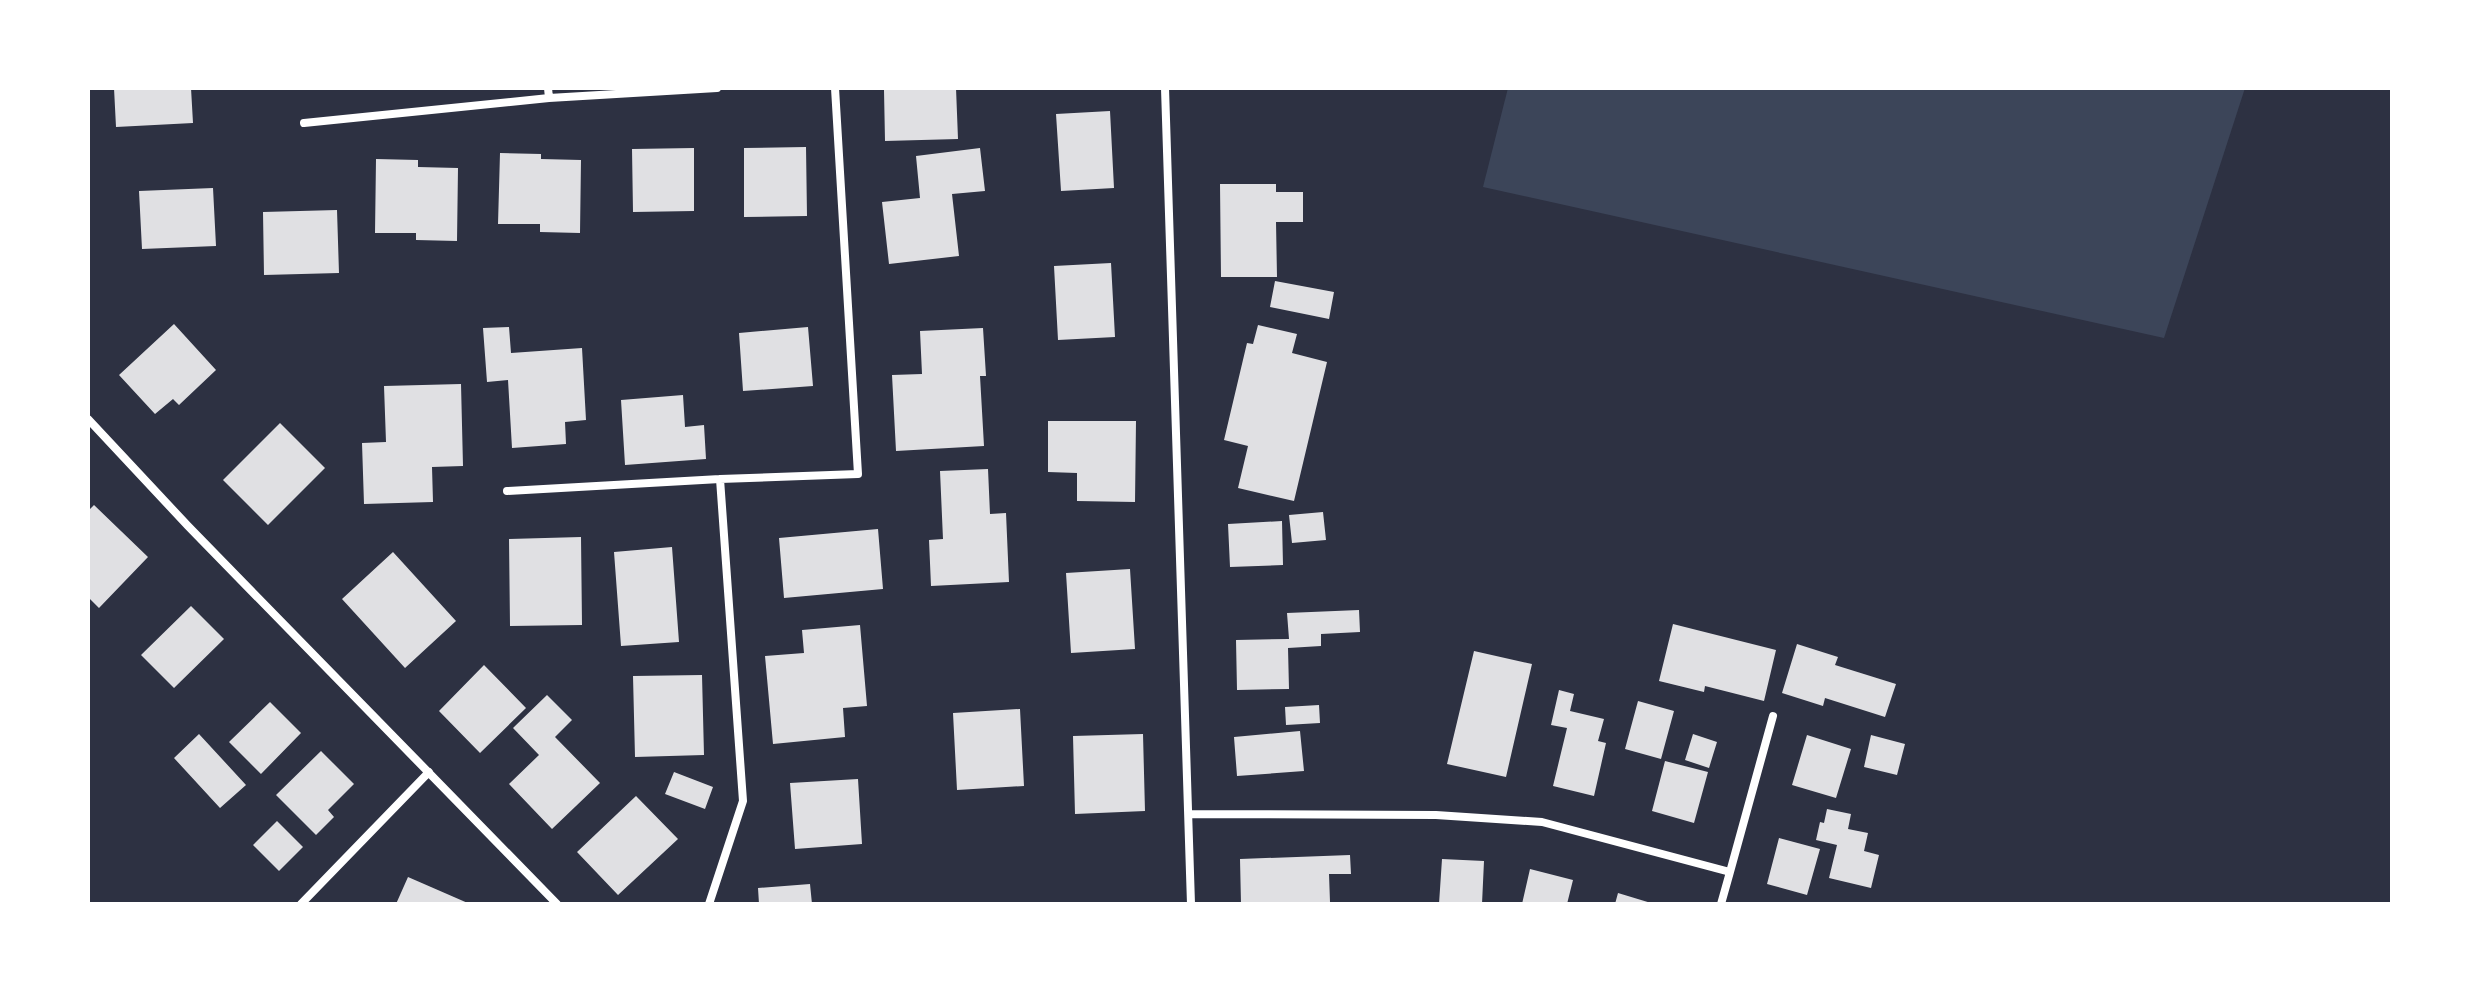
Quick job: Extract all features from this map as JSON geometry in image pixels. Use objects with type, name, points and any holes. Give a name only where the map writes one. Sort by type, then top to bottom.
[{"type":"street","points":[[304,123],[548,93],[717,88]]},
{"type":"street","points":[[507,491],[858,474],[835,88]]},
{"type":"street","points":[[1165,88],[1191,904]]},
{"type":"street","points":[[88,419],[188,526],[557,904]]},
{"type":"street","points":[[709,904],[743,801],[720,479]]},
{"type":"street","points":[[1721,904],[1773,716]]},
{"type":"street","points":[[301,904],[429,772]]},
{"type":"street","points":[[1189,814],[1436,815],[1542,822],[1730,872]]},
{"type":"shaded area","points":[[1508,88],[2245,88],[2164,338],[1483,187]]},
{"type":"building","points":[[114,88],[191,88],[193,123],[116,127]]},
{"type":"building","points":[[956,88],[958,139],[885,141],[884,90]]},
{"type":"building","points":[[1110,111],[1114,188],[1061,191],[1056,114]]},
{"type":"building","points":[[806,147],[807,216],[744,217],[744,148]]},
{"type":"building","points":[[694,148],[694,211],[633,212],[632,149]]},
{"type":"building","points":[[980,148],[985,191],[952,194],[959,256],[889,264],[882,202],[920,198],[916,156]]},
{"type":"building","points":[[500,153],[541,154],[541,159],[581,160],[580,233],[540,232],[540,224],[498,224]]},
{"type":"building","points":[[376,159],[418,160],[418,167],[458,168],[457,241],[416,240],[416,233],[375,233]]},
{"type":"building","points":[[1220,184],[1276,184],[1276,192],[1303,192],[1303,222],[1276,222],[1277,277],[1221,277]]},
{"type":"building","points":[[213,188],[216,246],[142,249],[139,191]]},
{"type":"building","points":[[337,210],[339,273],[264,275],[263,212]]},
{"type":"building","points":[[1111,263],[1115,337],[1058,340],[1054,266]]},
{"type":"building","points":[[1275,281],[1334,292],[1329,319],[1270,307]]},
{"type":"building","points":[[174,324],[216,370],[179,405],[173,399],[155,414],[119,375]]},
{"type":"building","points":[[1258,325],[1297,334],[1292,353],[1327,362],[1294,501],[1238,488],[1248,446],[1224,440],[1247,343],[1253,344]]},
{"type":"building","points":[[509,327],[511,353],[582,348],[586,420],[565,422],[566,444],[512,448],[508,380],[487,382],[483,328]]},
{"type":"building","points":[[808,327],[813,386],[743,391],[739,333]]},
{"type":"building","points":[[983,328],[986,376],[980,376],[984,446],[896,451],[892,375],[922,374],[920,331]]},
{"type":"building","points":[[461,384],[463,466],[432,467],[433,502],[364,504],[362,443],[386,442],[384,386]]},
{"type":"building","points":[[683,395],[685,427],[704,425],[706,459],[625,465],[621,400]]},
{"type":"building","points":[[1048,421],[1136,421],[1135,502],[1077,501],[1077,473],[1048,472]]},
{"type":"building","points":[[280,423],[325,468],[268,525],[223,480]]},
{"type":"building","points":[[988,469],[990,514],[1006,513],[1009,582],[931,586],[929,540],[943,539],[940,471]]},
{"type":"building","points":[[94,505],[148,557],[99,608],[88,597],[88,511]]},
{"type":"building","points":[[1323,512],[1326,540],[1292,543],[1289,515]]},
{"type":"building","points":[[1282,521],[1283,565],[1230,567],[1228,524]]},
{"type":"building","points":[[878,529],[883,589],[784,598],[779,538]]},
{"type":"building","points":[[581,537],[582,625],[510,626],[509,539]]},
{"type":"building","points":[[672,547],[679,642],[621,646],[614,552]]},
{"type":"building","points":[[393,552],[456,621],[405,668],[342,599]]},
{"type":"building","points":[[1130,569],[1135,649],[1071,653],[1066,573]]},
{"type":"building","points":[[191,606],[224,639],[174,688],[141,655]]},
{"type":"building","points":[[1359,610],[1360,632],[1321,634],[1321,646],[1288,648],[1289,689],[1237,690],[1236,640],[1289,639],[1287,613]]},
{"type":"building","points":[[1673,624],[1776,650],[1764,701],[1705,686],[1704,692],[1659,681]]},
{"type":"building","points":[[860,625],[867,706],[843,708],[845,737],[773,744],[765,656],[804,653],[802,630]]},
{"type":"building","points":[[1797,644],[1838,657],[1835,665],[1896,684],[1885,717],[1825,698],[1823,706],[1782,693]]},
{"type":"building","points":[[1474,651],[1532,664],[1506,777],[1447,764]]},
{"type":"building","points":[[484,665],[526,708],[480,753],[439,711]]},
{"type":"building","points":[[702,675],[704,755],[635,757],[633,676]]},
{"type":"building","points":[[1559,690],[1574,694],[1570,711],[1604,719],[1598,741],[1606,743],[1594,796],[1553,786],[1567,728],[1551,725]]},
{"type":"building","points":[[547,695],[572,720],[555,737],[600,783],[552,829],[509,784],[539,755],[513,728]]},
{"type":"building","points":[[1638,701],[1674,711],[1661,759],[1625,749]]},
{"type":"building","points":[[270,702],[301,733],[261,774],[229,742]]},
{"type":"building","points":[[1319,705],[1320,723],[1286,725],[1285,707]]},
{"type":"building","points":[[1020,709],[1024,786],[957,790],[953,713]]},
{"type":"building","points":[[1300,731],[1304,771],[1237,776],[1234,737]]},
{"type":"building","points":[[199,734],[246,785],[220,808],[174,758]]},
{"type":"building","points":[[1143,734],[1145,811],[1075,814],[1073,736]]},
{"type":"building","points":[[1693,734],[1717,742],[1709,768],[1685,760]]},
{"type":"building","points":[[1807,735],[1851,749],[1836,798],[1792,785]]},
{"type":"building","points":[[1871,735],[1905,744],[1897,775],[1864,767]]},
{"type":"building","points":[[321,751],[354,784],[328,810],[334,817],[316,835],[276,795]]},
{"type":"building","points":[[1665,761],[1708,772],[1694,823],[1652,811]]},
{"type":"building","points":[[674,772],[713,787],[705,809],[665,794]]},
{"type":"building","points":[[858,779],[862,844],[795,849],[790,783]]},
{"type":"building","points":[[636,796],[678,839],[618,895],[577,852]]},
{"type":"building","points":[[1827,809],[1851,814],[1848,829],[1868,833],[1864,851],[1879,855],[1871,888],[1829,878],[1837,845],[1816,840]]},
{"type":"building","points":[[277,821],[303,847],[279,871],[253,845]]},
{"type":"building","points":[[1779,838],[1820,849],[1807,895],[1767,884]]},
{"type":"building","points":[[1350,855],[1351,874],[1329,874],[1330,902],[1241,904],[1240,859]]},
{"type":"building","points":[[1442,859],[1484,861],[1482,904],[1439,904]]},
{"type":"building","points":[[1530,869],[1573,880],[1567,904],[1522,904]]},
{"type":"building","points":[[408,877],[470,904],[396,904]]},
{"type":"building","points":[[810,884],[812,904],[759,904],[758,888]]},
{"type":"building","points":[[1618,893],[1651,903],[1651,904],[1615,904]]}]
